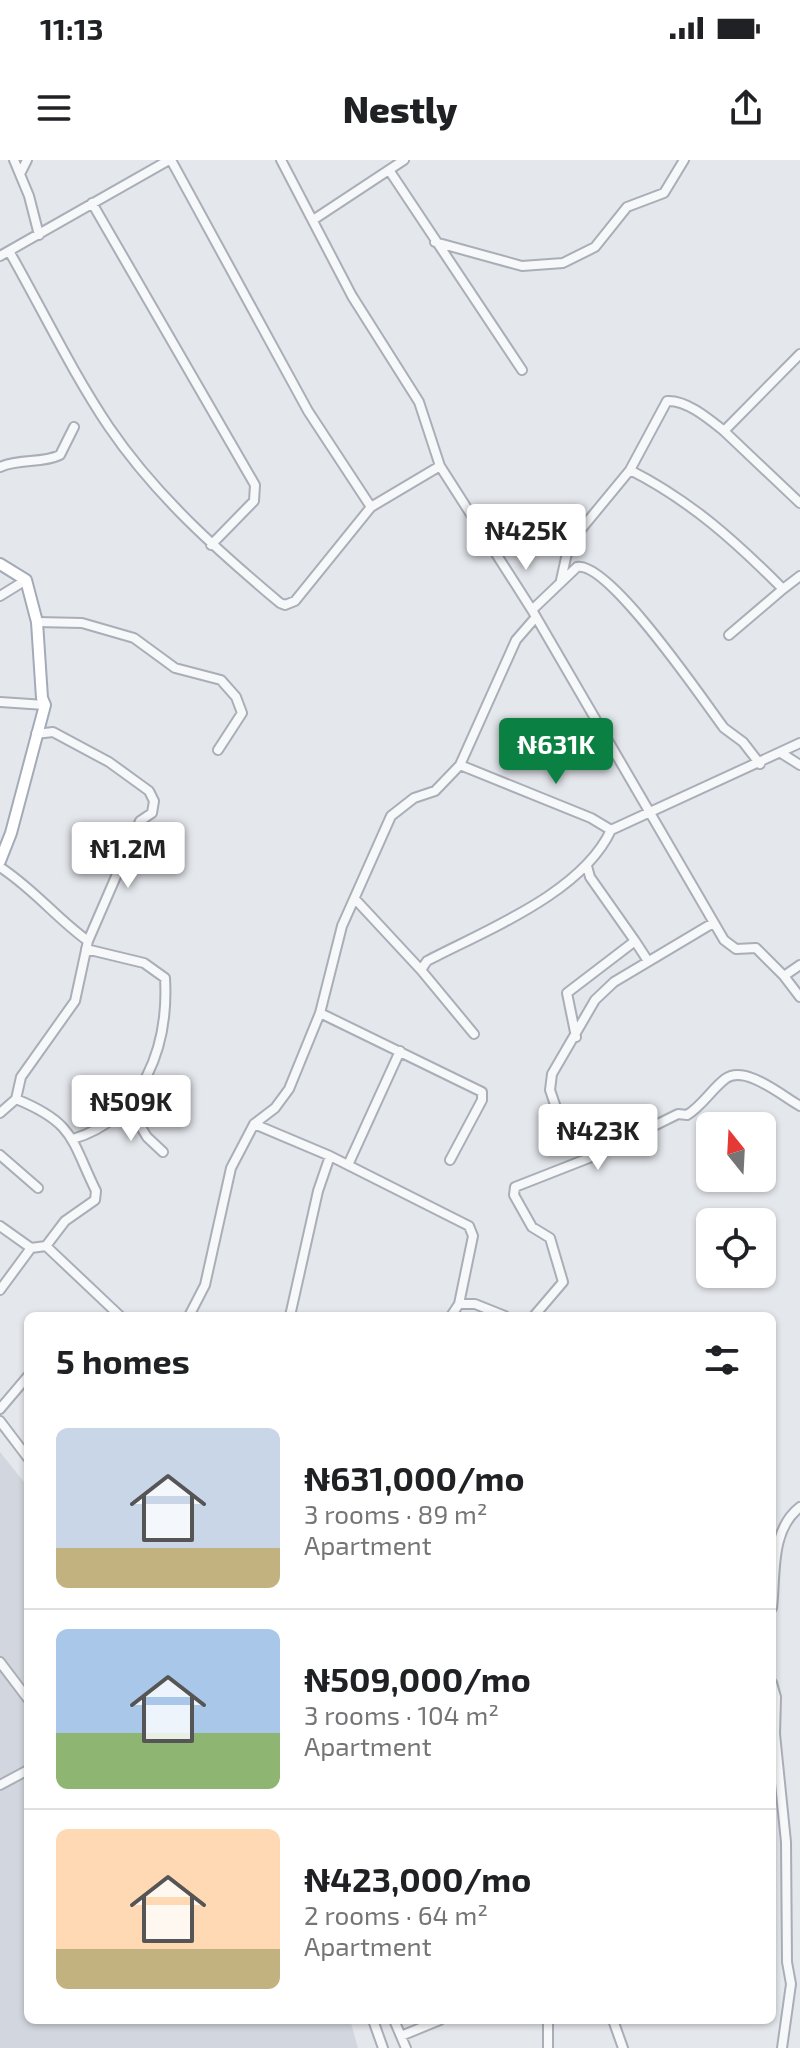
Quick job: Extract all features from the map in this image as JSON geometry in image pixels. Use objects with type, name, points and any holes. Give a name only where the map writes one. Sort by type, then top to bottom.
[{"type":"main road","points":[[0,564],[26,580],[37,622],[45,705],[0,864]]},
{"type":"street","points":[[14,160],[21,172],[39,235]]},
{"type":"street","points":[[21,172],[27,160]]},
{"type":"street","points":[[0,256],[170,160],[308,411],[371,507]]},
{"type":"street","points":[[281,160],[352,296],[419,402],[440,466],[534,614],[651,810],[713,923],[724,940],[736,949],[756,948],[800,997]]},
{"type":"street","points":[[313,220],[404,160]]},
{"type":"street","points":[[435,242],[522,266],[563,263],[595,247],[627,207],[664,193],[684,160]]},
{"type":"street","points":[[389,170],[522,370]]},
{"type":"street","points":[[92,203],[255,485],[254,501],[211,545]]},
{"type":"street","points":[[9,251],[109,426],[158,489],[211,545],[280,603],[291,604],[371,507],[440,466]]},
{"type":"street","points":[[724,431],[800,354]]},
{"type":"street","points":[[561,580],[569,544],[630,470],[667,401],[676,401],[724,431],[800,503]]},
{"type":"street","points":[[0,467],[26,459],[46,461],[60,455],[74,427]]},
{"type":"street","points":[[630,470],[724,529],[783,589]]},
{"type":"street","points":[[191,1312],[205,1285],[225,1185],[254,1124],[275,1108],[289,1089],[320,1013],[342,926],[391,816],[403,804],[435,791],[460,765],[510,651],[561,580],[583,566],[632,607],[724,728],[743,742],[760,764]]},
{"type":"street","points":[[729,635],[800,576]]},
{"type":"street","points":[[0,596],[26,580]]},
{"type":"street","points":[[37,622],[82,623],[128,635],[175,668],[221,680],[236,697],[242,713],[218,750]]},
{"type":"street","points":[[0,702],[45,705]]},
{"type":"street","points":[[0,1113],[16,1099],[21,1077],[75,1001],[87,945],[140,821],[152,813],[154,801],[149,791],[109,762],[53,732],[36,734]]},
{"type":"street","points":[[421,970],[427,961],[547,897],[587,866],[611,830],[800,743]]},
{"type":"street","points":[[781,753],[800,765]]},
{"type":"street","points":[[460,765],[591,818],[611,830]]},
{"type":"street","points":[[0,864],[40,896],[87,945],[144,963],[165,978],[156,1046],[149,1071],[129,1107],[99,1128],[73,1139]]},
{"type":"street","points":[[587,866],[590,877],[648,961]]},
{"type":"street","points":[[355,899],[421,970],[474,1034]]},
{"type":"street","points":[[589,1158],[562,1125],[550,1090],[552,1074],[595,1000],[614,982],[713,923]]},
{"type":"street","points":[[576,1037],[567,993],[635,941]]},
{"type":"street","points":[[784,976],[800,965]]},
{"type":"street","points":[[320,1013],[482,1092],[482,1100],[450,1160]]},
{"type":"street","points":[[348,1165],[400,1051]]},
{"type":"street","points":[[538,1312],[561,1287],[563,1277],[550,1238],[532,1227],[514,1190],[589,1158],[678,1114],[687,1115],[726,1077],[737,1074],[752,1078],[800,1106]]},
{"type":"street","points":[[0,1226],[31,1248],[46,1246],[65,1221],[96,1197],[73,1139],[48,1113],[16,1099]]},
{"type":"street","points":[[129,1107],[147,1137],[163,1152]]},
{"type":"street","points":[[254,1124],[330,1156],[469,1226],[473,1236],[459,1304],[454,1312]]},
{"type":"street","points":[[0,1155],[38,1188]]},
{"type":"street","points":[[291,1312],[318,1191],[330,1156]]},
{"type":"street","points":[[46,1246],[116,1312]]},
{"type":"street","points":[[0,1290],[31,1248]]},
{"type":"street","points":[[459,1304],[475,1304],[495,1312]]},
{"type":"street","points":[[0,1409],[24,1381]]},
{"type":"street","points":[[0,1421],[24,1453]]},
{"type":"street","points":[[776,1553],[783,1527],[800,1507]]},
{"type":"street","points":[[0,1662],[24,1694]]},
{"type":"street","points":[[776,1756],[791,1984],[782,2048]]},
{"type":"street","points":[[0,1785],[24,1772]]},
{"type":"street","points":[[776,1824],[782,1824]]},
{"type":"street","points":[[374,2024],[383,2048]]},
{"type":"street","points":[[395,2024],[402,2044],[434,2024]]},
{"type":"street","points":[[548,2024],[548,2048]]},
{"type":"street","points":[[614,2024],[623,2048]]},
{"type":"shaded area","points":[[0,1452],[24,1482],[24,2024],[351,2024],[358,2048],[0,2048]]}]
